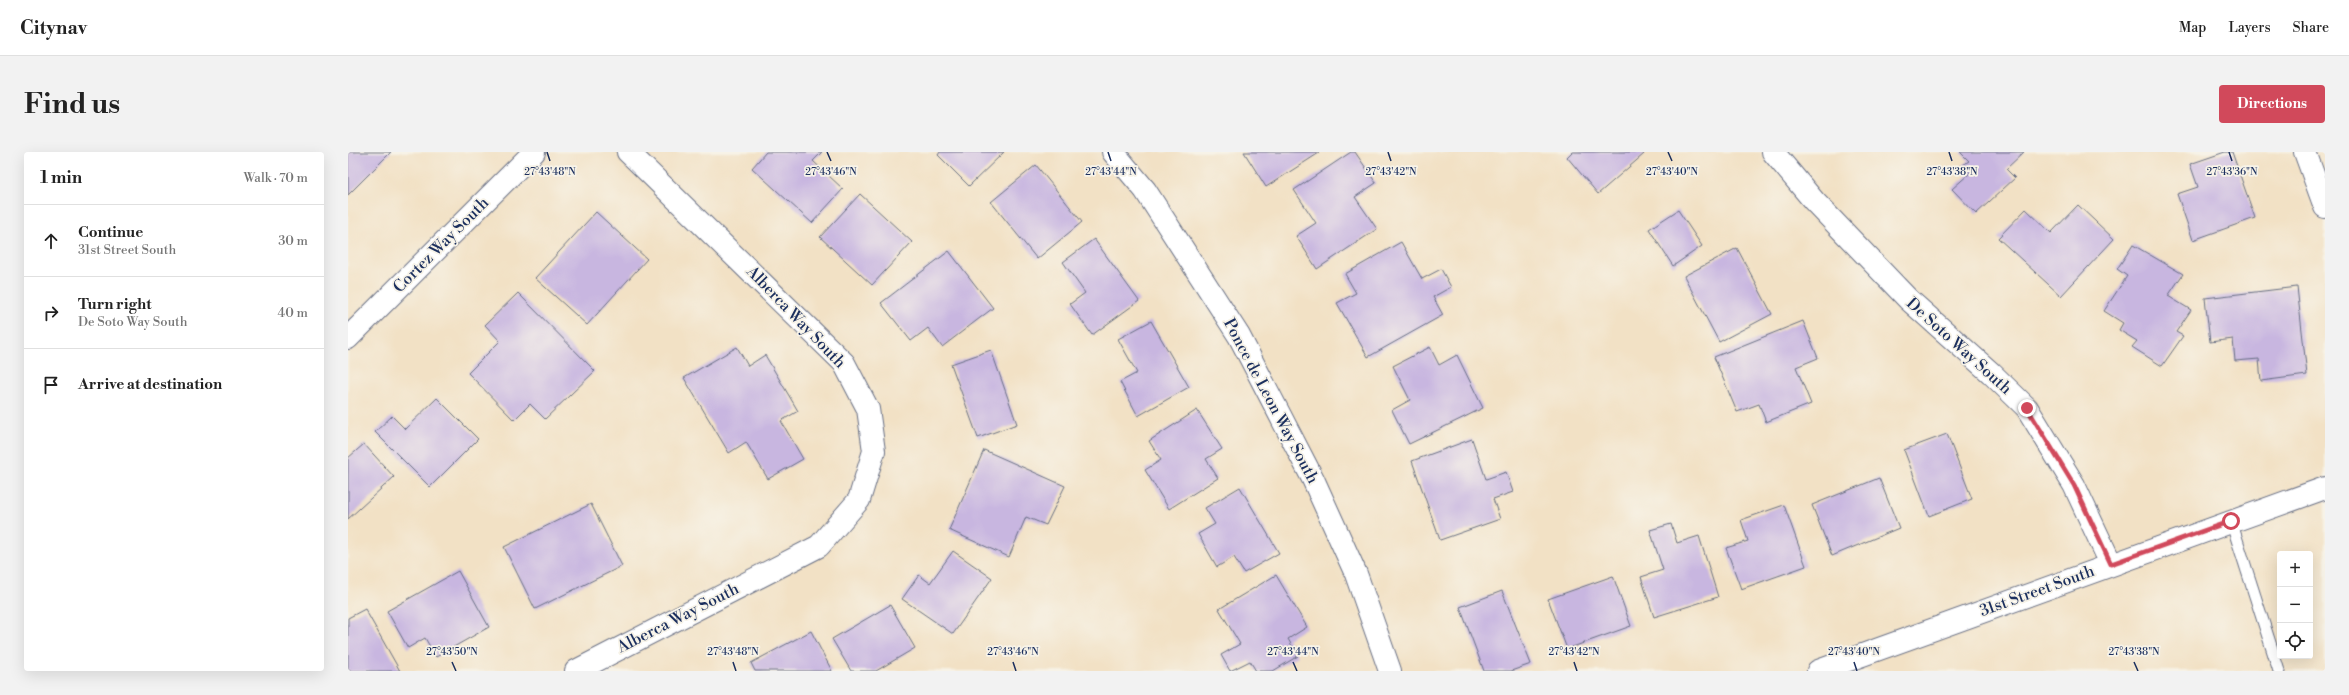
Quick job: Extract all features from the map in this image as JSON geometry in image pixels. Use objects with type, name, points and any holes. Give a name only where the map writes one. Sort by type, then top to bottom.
[{"type":"street","name":"Cortez Way South","points":[[348,338],[534,152]]},
{"type":"street","name":"Alberca Way South","points":[[576,671],[819,546],[859,500],[874,451],[868,409],[844,363],[628,152]]},
{"type":"street","name":"Ponce de Leon Way South","points":[[1113,152],[1145,190],[1239,336],[1314,479],[1356,574],[1390,671]]},
{"type":"street","name":"De Soto Way South","points":[[1773,152],[1814,201],[1908,299],[1991,373],[2027,408],[2074,485],[2111,564]]},
{"type":"street","points":[[2305,152],[2325,207]]},
{"type":"street","name":"31st Street South","points":[[1818,671],[2325,488]]},
{"type":"lane","points":[[2231,521],[2279,671]]},
{"type":"building","points":[[348,152],[391,152],[348,195]]},
{"type":"building","points":[[766,152],[822,152],[813,161],[843,189],[812,223],[752,168]]},
{"type":"building","points":[[940,152],[1004,152],[969,186],[938,155]]},
{"type":"building","points":[[1244,152],[1318,152],[1319,153],[1266,187]]},
{"type":"building","points":[[1351,152],[1355,152],[1376,183],[1355,197],[1377,229],[1317,269],[1296,236],[1316,223],[1294,190]]},
{"type":"building","points":[[1572,152],[1642,152],[1644,154],[1598,194],[1567,157]]},
{"type":"building","points":[[1960,152],[2024,152],[2006,169],[2015,178],[1976,214],[1952,189],[1970,173],[1963,165],[1969,161]]},
{"type":"building","points":[[2225,152],[2232,152],[2255,218],[2193,240],[2177,194],[2198,187],[2190,164]]},
{"type":"building","points":[[1036,165],[1082,222],[1037,259],[991,202]]},
{"type":"building","points":[[860,194],[912,242],[872,285],[820,237]]},
{"type":"building","points":[[2078,205],[2114,239],[2061,296],[1998,238],[2026,209],[2051,233]]},
{"type":"building","points":[[1678,210],[1702,246],[1673,266],[1649,229]]},
{"type":"building","points":[[596,212],[647,259],[587,325],[535,278]]},
{"type":"building","points":[[1094,239],[1139,301],[1092,335],[1070,304],[1085,293],[1063,262]]},
{"type":"building","points":[[1401,242],[1422,279],[1441,269],[1451,287],[1433,297],[1443,315],[1368,357],[1337,303],[1356,293],[1345,274]]},
{"type":"building","points":[[2133,245],[2183,274],[2168,296],[2191,310],[2176,332],[2183,336],[2162,366],[2132,347],[2137,341],[2119,330],[2123,323],[2104,311],[2127,276],[2117,269]]},
{"type":"building","points":[[1737,248],[1772,314],[1719,342],[1684,276]]},
{"type":"building","points":[[949,251],[993,308],[942,347],[928,328],[911,341],[881,303]]},
{"type":"building","points":[[2297,287],[2307,375],[2261,381],[2259,359],[2235,361],[2233,339],[2210,342],[2205,298]]},
{"type":"building","points":[[518,293],[595,371],[545,419],[530,404],[514,420],[468,373],[500,341],[485,325]]},
{"type":"building","points":[[1151,321],[1189,387],[1138,416],[1120,382],[1137,373],[1118,339]]},
{"type":"building","points":[[1803,321],[1818,358],[1796,367],[1811,404],[1766,422],[1759,404],[1737,412],[1714,357]]},
{"type":"building","points":[[737,347],[748,366],[765,355],[798,411],[781,421],[803,459],[768,479],[746,442],[729,453],[684,378]]},
{"type":"building","points":[[1430,347],[1439,365],[1457,355],[1483,408],[1409,444],[1392,410],[1410,400],[1393,366]]},
{"type":"building","points":[[991,350],[1017,424],[978,438],[951,364]]},
{"type":"building","points":[[437,398],[478,439],[430,487],[375,432],[392,416],[405,429]]},
{"type":"building","points":[[1197,410],[1222,449],[1206,459],[1218,478],[1169,509],[1145,470],[1161,460],[1149,441]]},
{"type":"building","points":[[1947,434],[1972,499],[1929,516],[1904,450]]},
{"type":"building","points":[[1472,439],[1486,479],[1506,472],[1513,492],[1493,499],[1500,519],[1440,540],[1412,461]]},
{"type":"building","points":[[364,444],[394,477],[348,519],[348,458]]},
{"type":"building","points":[[984,450],[1065,486],[1046,525],[1026,517],[1009,557],[949,530]]},
{"type":"building","points":[[1879,478],[1899,528],[1832,556],[1812,505]]},
{"type":"building","points":[[1240,487],[1279,553],[1244,573],[1234,557],[1217,567],[1198,534],[1215,524],[1205,508]]},
{"type":"building","points":[[591,504],[622,566],[535,609],[504,547]]},
{"type":"building","points":[[1784,505],[1806,566],[1741,589],[1726,548],[1748,541],[1741,520]]},
{"type":"building","points":[[1671,524],[1677,543],[1699,536],[1718,597],[1654,617],[1641,577],[1663,570],[1650,530]]},
{"type":"building","points":[[953,551],[992,578],[953,634],[902,599],[919,575],[930,583]]},
{"type":"building","points":[[458,571],[489,627],[436,657],[425,638],[408,648],[387,611]]},
{"type":"building","points":[[1276,575],[1307,627],[1288,639],[1298,656],[1273,671],[1256,671],[1250,661],[1230,671],[1221,655],[1240,644],[1219,609]]},
{"type":"building","points":[[1613,576],[1631,626],[1567,649],[1548,599]]},
{"type":"building","points":[[1502,591],[1531,664],[1511,671],[1484,671],[1460,607]]},
{"type":"building","points":[[890,605],[915,648],[876,671],[851,671],[832,639]]},
{"type":"building","points":[[365,609],[400,671],[348,671],[348,618]]},
{"type":"building","points":[[811,631],[832,671],[755,671],[751,663]]},
{"type":"route","points":[[2027,408],[2074,485],[2111,564],[2231,521]]}]
